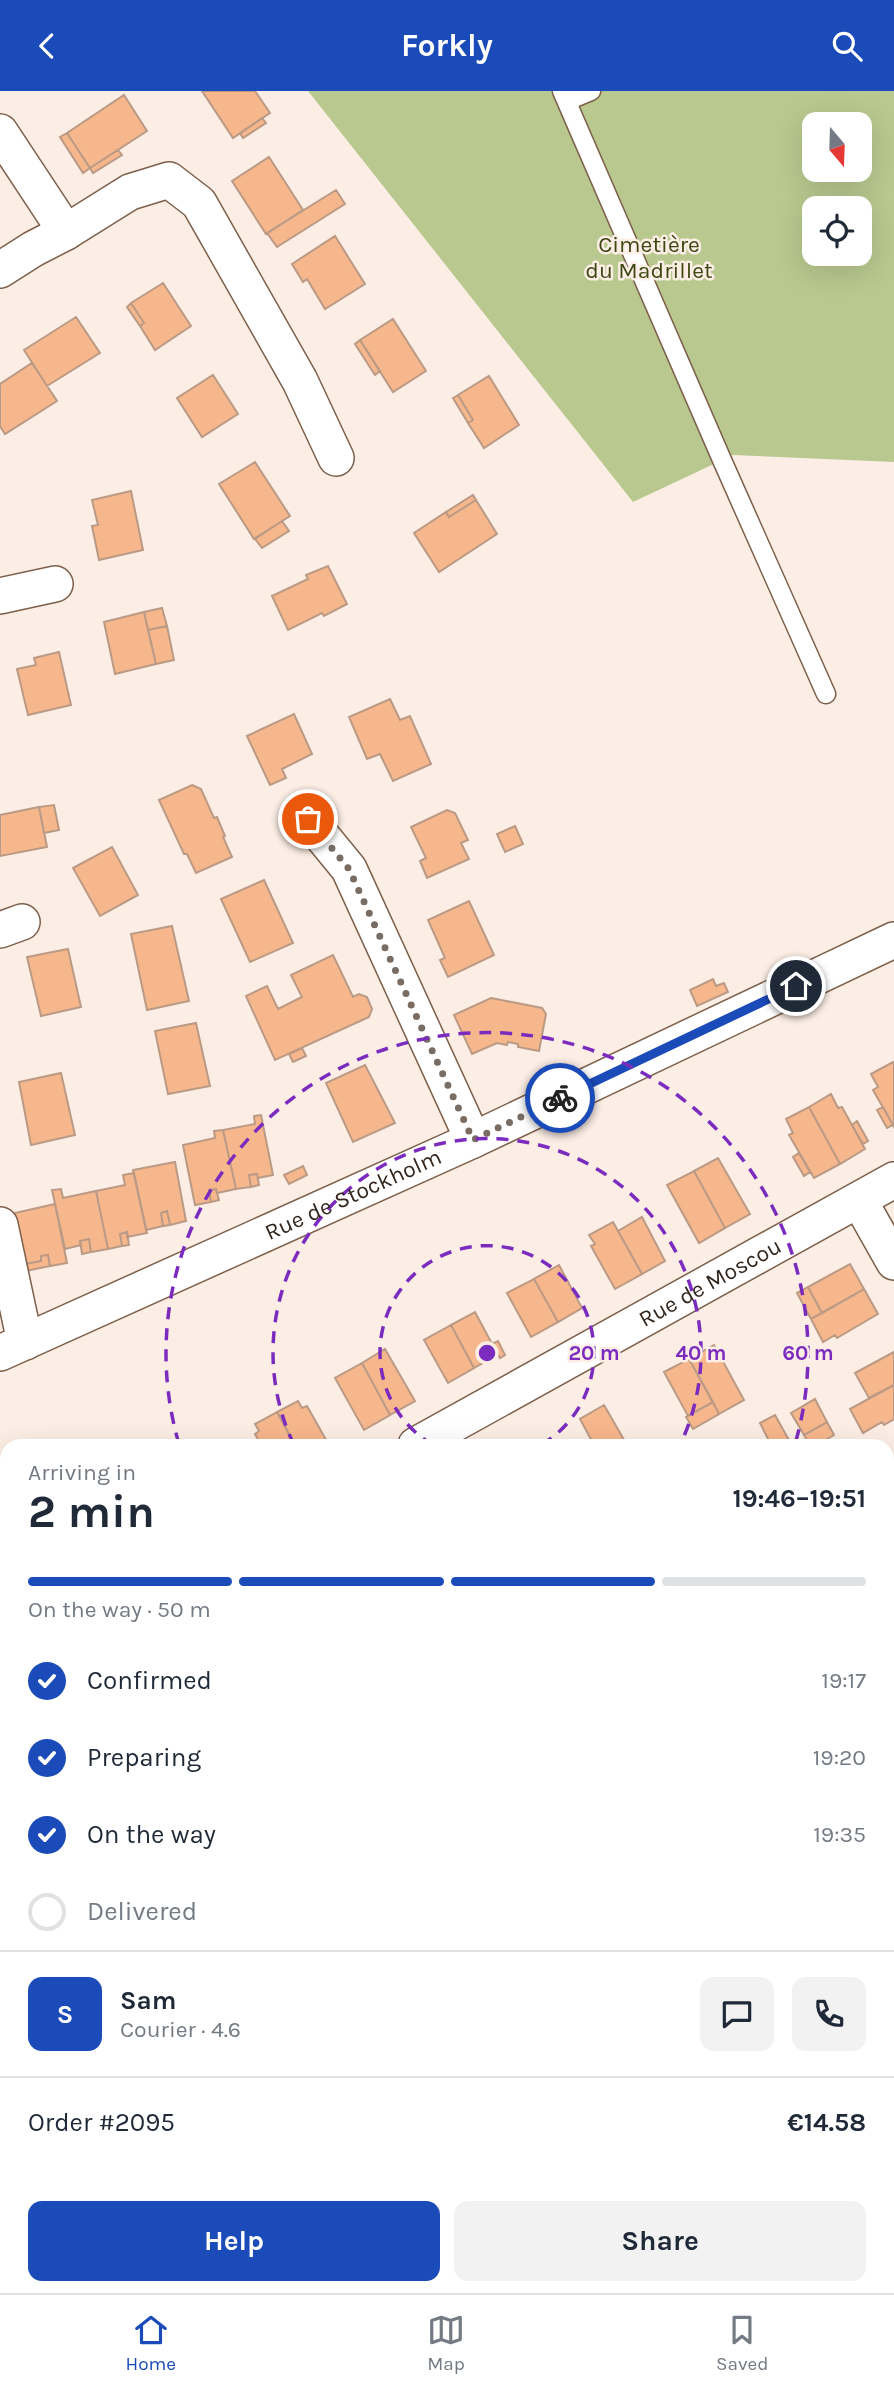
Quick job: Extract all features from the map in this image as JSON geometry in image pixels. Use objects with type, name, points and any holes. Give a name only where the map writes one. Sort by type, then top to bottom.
[{"type":"street","points":[[0,132],[66,232]]},
{"type":"street","points":[[0,270],[131,193],[169,180],[200,203],[300,381],[336,458]]},
{"type":"street","points":[[0,596],[55,584]]},
{"type":"street","points":[[308,819],[349,869],[473,1140]]},
{"type":"street","name":"Rue de Stockholm","points":[[12,1347],[473,1140],[894,940]]},
{"type":"street","name":"Rue de Moscou","points":[[427,1439],[894,1181]]},
{"type":"street","points":[[859,1200],[894,1262]]},
{"type":"street","points":[[0,1225],[12,1347]]},
{"type":"lane","points":[[591,91],[564,96],[826,694]]},
{"type":"green space","name":"Cimetière du Madrillet","points":[[308,91],[894,91],[894,462],[733,455],[633,502]]},
{"type":"building","points":[[202,91],[255,91],[270,113],[233,138]]},
{"type":"building","points":[[124,95],[147,131],[90,168],[67,133]]},
{"type":"building","points":[[262,118],[266,123],[243,138],[240,133]]},
{"type":"building","points":[[67,133],[90,168],[83,173],[60,137]]},
{"type":"building","points":[[118,150],[122,155],[93,173],[90,168]]},
{"type":"building","points":[[269,157],[303,210],[266,234],[232,181]]},
{"type":"building","points":[[336,190],[345,204],[277,247],[267,233]]},
{"type":"building","points":[[335,236],[365,284],[325,309],[307,279],[303,282],[292,264]]},
{"type":"building","points":[[163,283],[191,326],[155,350],[140,326],[144,323],[131,303]]},
{"type":"building","points":[[131,303],[144,323],[140,326],[127,307]]},
{"type":"building","points":[[76,317],[100,353],[47,386],[24,350]]},
{"type":"building","points":[[393,319],[426,371],[393,392],[360,340]]},
{"type":"building","points":[[360,340],[380,371],[375,375],[355,344]]},
{"type":"building","points":[[32,363],[57,401],[5,434],[0,426],[0,384]]},
{"type":"building","points":[[213,375],[238,414],[202,437],[177,398]]},
{"type":"building","points":[[489,376],[519,425],[484,448],[468,423],[473,420],[458,395]]},
{"type":"building","points":[[458,395],[473,420],[468,423],[453,398]]},
{"type":"building","points":[[255,462],[290,516],[254,539],[219,484]]},
{"type":"building","points":[[131,491],[143,550],[99,560],[92,526],[98,525],[92,500]]},
{"type":"building","points":[[473,495],[476,500],[449,517],[446,512]]},
{"type":"building","points":[[476,500],[497,534],[439,572],[414,533],[446,512],[449,517]]},
{"type":"building","points":[[282,521],[289,531],[262,548],[255,539]]},
{"type":"building","points":[[328,566],[347,604],[288,630],[272,596],[308,579],[306,575]]},
{"type":"building","points":[[162,608],[167,626],[148,630],[144,612]]},
{"type":"building","points":[[144,612],[156,664],[115,674],[104,622]]},
{"type":"building","points":[[167,626],[174,660],[156,664],[148,630]]},
{"type":"building","points":[[59,652],[71,705],[28,715],[17,669],[36,665],[34,658]]},
{"type":"building","points":[[390,699],[400,720],[410,716],[431,764],[393,781],[380,754],[367,759],[349,717]]},
{"type":"building","points":[[294,714],[312,754],[282,769],[286,778],[270,785],[247,736]]},
{"type":"building","points":[[192,785],[201,789],[214,818],[217,817],[232,857],[196,873],[187,854],[184,854],[159,800]]},
{"type":"building","points":[[54,805],[59,830],[44,833],[39,807]]},
{"type":"building","points":[[39,807],[47,847],[0,856],[0,815]]},
{"type":"building","points":[[447,810],[455,813],[468,840],[461,843],[469,859],[427,878],[420,861],[426,858],[411,827]]},
{"type":"building","points":[[515,826],[523,844],[505,852],[497,834]]},
{"type":"building","points":[[112,847],[138,895],[100,916],[73,868]]},
{"type":"building","points":[[264,880],[293,943],[250,962],[221,899]]},
{"type":"building","points":[[469,901],[494,955],[448,977],[440,960],[445,958],[428,920]]},
{"type":"building","points":[[172,926],[189,1001],[147,1010],[131,934]]},
{"type":"building","points":[[68,949],[81,1007],[41,1016],[27,957]]},
{"type":"building","points":[[333,955],[353,997],[359,994],[367,997],[372,1009],[369,1017],[275,1060],[246,996],[267,986],[278,1009],[302,997],[291,975]]},
{"type":"building","points":[[713,979],[716,986],[724,983],[728,992],[697,1006],[690,990]]},
{"type":"building","points":[[491,998],[542,1008],[546,1014],[539,1051],[508,1042],[507,1045],[497,1043],[472,1054],[454,1015]]},
{"type":"building","points":[[196,1023],[210,1086],[168,1094],[155,1031]]},
{"type":"building","points":[[302,1048],[306,1056],[293,1062],[289,1054]]},
{"type":"building","points":[[893,1062],[894,1127],[873,1090],[878,1087],[871,1074]]},
{"type":"building","points":[[365,1065],[395,1123],[353,1142],[326,1083]]},
{"type":"building","points":[[61,1073],[75,1135],[31,1145],[19,1082]]},
{"type":"building","points":[[831,1094],[838,1108],[842,1107],[865,1149],[840,1164],[809,1107]]},
{"type":"building","points":[[809,1107],[840,1164],[814,1178],[789,1135],[793,1133],[786,1119]]},
{"type":"building","points":[[883,1107],[893,1125],[887,1128],[877,1110]]},
{"type":"building","points":[[261,1115],[273,1175],[258,1178],[257,1174],[249,1175],[251,1187],[236,1189],[223,1130],[255,1124],[254,1116]]},
{"type":"building","points":[[857,1121],[868,1141],[863,1144],[852,1125]]},
{"type":"building","points":[[223,1130],[236,1189],[217,1193],[216,1189],[209,1190],[211,1202],[195,1205],[183,1145],[215,1138],[214,1131]]},
{"type":"building","points":[[799,1153],[810,1172],[804,1176],[793,1157]]},
{"type":"building","points":[[718,1158],[750,1214],[725,1228],[694,1171]]},
{"type":"building","points":[[175,1162],[186,1221],[170,1225],[167,1211],[161,1213],[163,1226],[146,1230],[133,1170]]},
{"type":"building","points":[[303,1166],[307,1175],[289,1184],[284,1175]]},
{"type":"building","points":[[694,1171],[725,1228],[699,1243],[667,1185]]},
{"type":"building","points":[[134,1173],[147,1233],[127,1237],[127,1232],[120,1234],[122,1246],[108,1249],[96,1191],[125,1185],[123,1175]]},
{"type":"building","points":[[257,1174],[259,1185],[251,1187],[249,1175]]},
{"type":"building","points":[[61,1189],[63,1198],[96,1191],[108,1249],[91,1252],[89,1239],[80,1241],[81,1245],[65,1249],[52,1190]]},
{"type":"building","points":[[216,1189],[219,1200],[211,1202],[209,1190]]},
{"type":"building","points":[[55,1204],[67,1263],[50,1266],[48,1255],[41,1256],[41,1261],[25,1264],[15,1213]]},
{"type":"building","points":[[167,1211],[170,1225],[163,1226],[161,1213]]},
{"type":"building","points":[[642,1217],[665,1261],[642,1274],[618,1231]]},
{"type":"building","points":[[613,1222],[642,1274],[615,1289],[591,1246],[595,1244],[589,1235]]},
{"type":"building","points":[[127,1232],[129,1245],[122,1246],[120,1234]]},
{"type":"building","points":[[89,1239],[91,1252],[82,1254],[80,1241]]},
{"type":"building","points":[[48,1255],[50,1266],[26,1271],[25,1264],[41,1261],[41,1256]]},
{"type":"building","points":[[850,1264],[864,1289],[822,1313],[808,1287]]},
{"type":"building","points":[[559,1265],[582,1308],[558,1322],[534,1279]]},
{"type":"building","points":[[534,1279],[558,1322],[531,1337],[507,1293]]},
{"type":"building","points":[[808,1287],[822,1313],[811,1319],[797,1293]]},
{"type":"building","points":[[864,1289],[878,1314],[837,1338],[835,1335],[823,1342],[811,1319]]},
{"type":"building","points":[[475,1312],[498,1355],[474,1368],[451,1325]]},
{"type":"building","points":[[451,1325],[474,1368],[448,1383],[424,1340]]},
{"type":"building","points":[[498,1341],[505,1355],[500,1358],[492,1344]]},
{"type":"building","points":[[714,1345],[744,1400],[719,1414],[689,1359]]},
{"type":"building","points":[[385,1349],[415,1401],[390,1415],[362,1363]]},
{"type":"building","points":[[894,1352],[894,1385],[869,1398],[855,1373]]},
{"type":"building","points":[[689,1359],[713,1402],[688,1416],[664,1372]]},
{"type":"building","points":[[362,1363],[390,1415],[364,1430],[335,1378]]},
{"type":"building","points":[[894,1385],[894,1419],[884,1425],[882,1422],[863,1433],[850,1409]]},
{"type":"building","points":[[815,1399],[827,1422],[804,1435],[791,1413]]},
{"type":"building","points":[[298,1401],[302,1408],[307,1406],[326,1439],[292,1439],[277,1412]]},
{"type":"building","points":[[713,1402],[719,1414],[693,1429],[686,1417]]},
{"type":"building","points":[[604,1405],[624,1439],[591,1439],[580,1419]]},
{"type":"building","points":[[277,1412],[292,1439],[258,1439],[255,1434],[259,1431],[255,1424]]},
{"type":"building","points":[[775,1415],[788,1439],[768,1439],[760,1423]]},
{"type":"building","points":[[827,1422],[834,1435],[827,1439],[806,1439],[804,1435]]},
{"type":"way so far","points":[[308,819],[349,869],[473,1140],[560,1098]]},
{"type":"route","points":[[560,1098],[796,986]]}]
